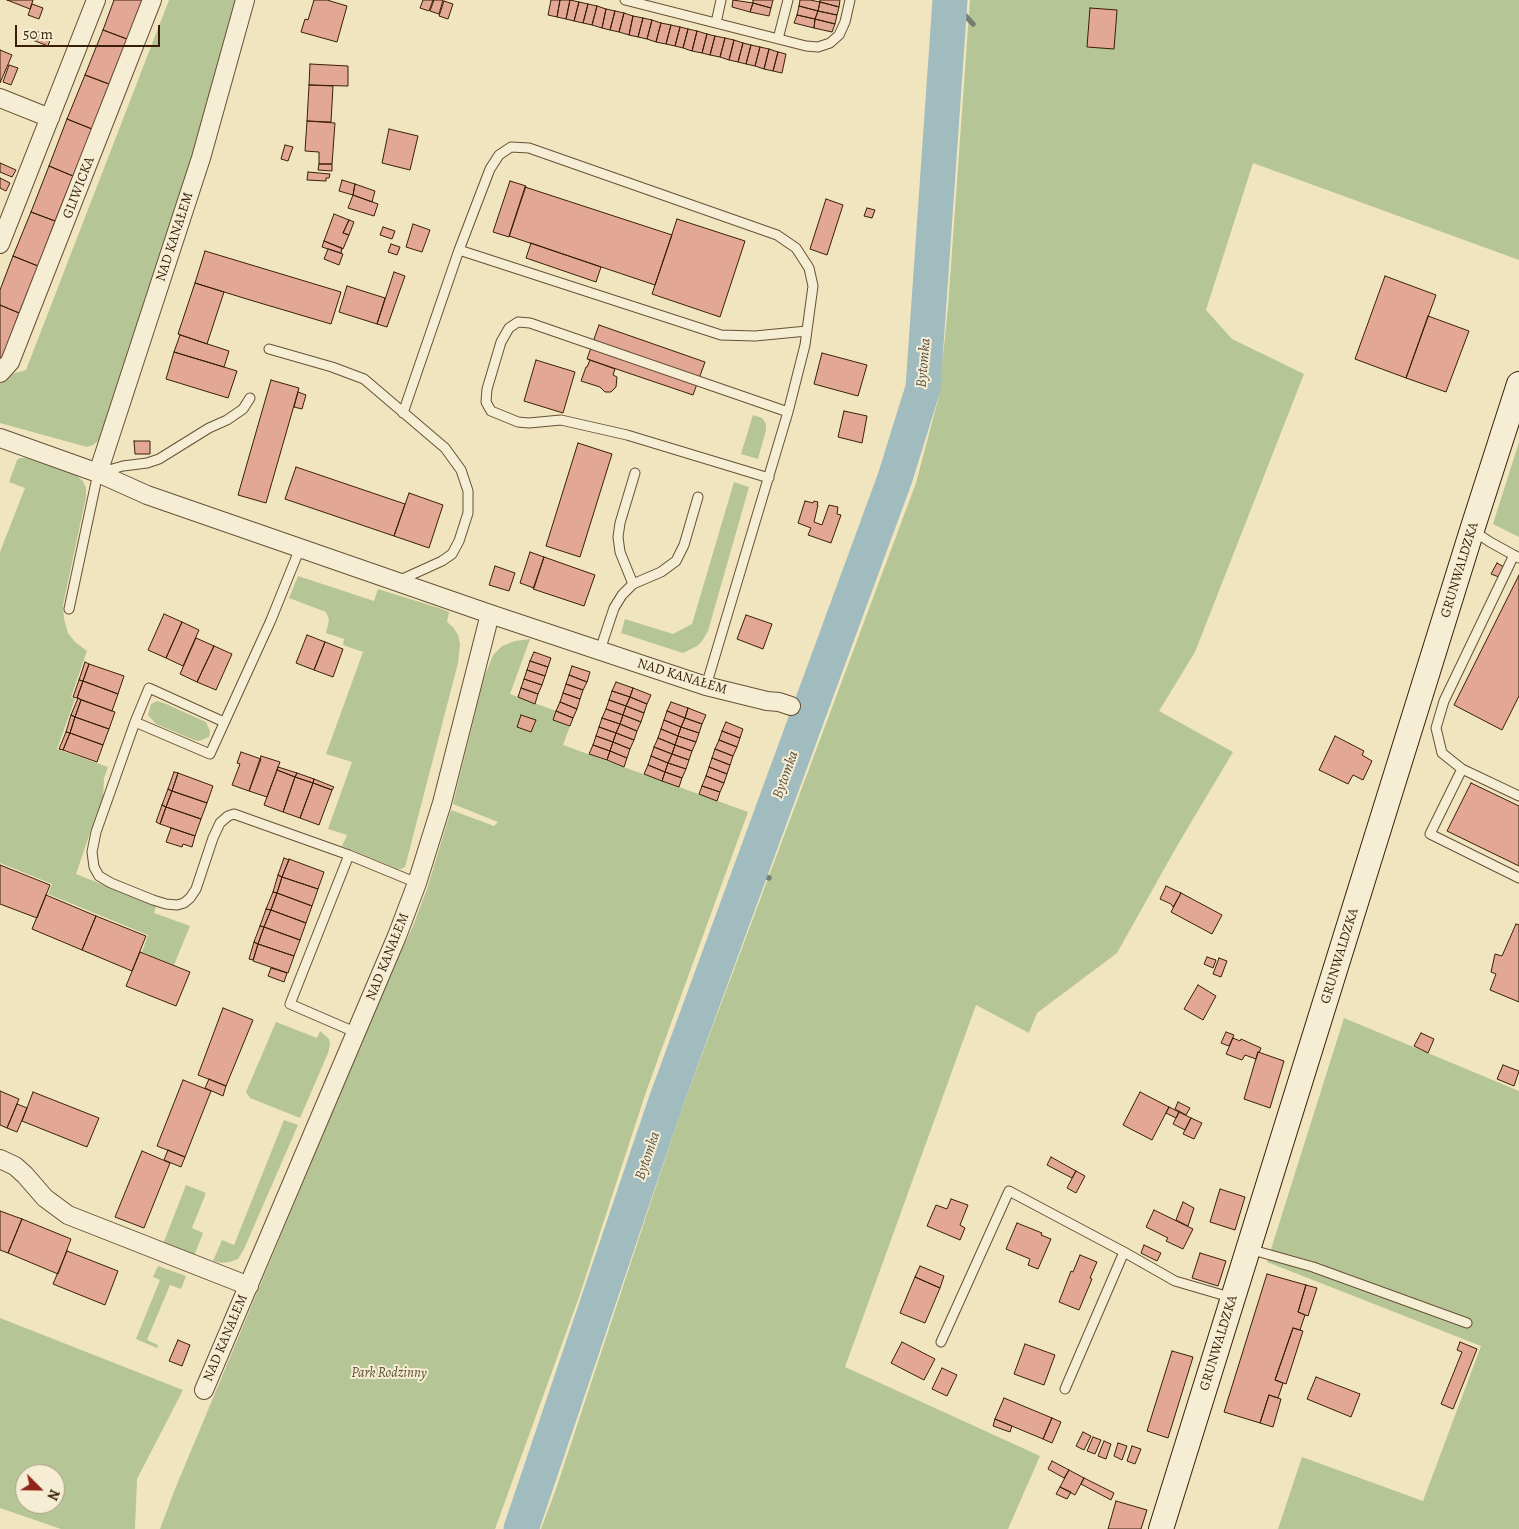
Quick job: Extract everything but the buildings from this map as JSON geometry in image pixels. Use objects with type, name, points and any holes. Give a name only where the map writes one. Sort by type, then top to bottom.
[{"type":"street","points":[[0,244],[96,0]]},
{"type":"street","name":"GLIWICKA","points":[[0,373],[10,362],[152,0]]},
{"type":"street","name":"NAD KANAŁEM","points":[[98,472],[201,158],[245,0]]},
{"type":"street","points":[[0,98],[50,118]]},
{"type":"street","name":"GRUNWALDZKA","points":[[1161,1529],[1519,384]]},
{"type":"street","name":"NAD KANAŁEM","points":[[0,438],[98,472],[147,495],[490,614],[706,686],[791,706]]},
{"type":"street","name":"NAD KANAŁEM","points":[[204,1390],[357,1032],[417,883],[442,803],[490,614]]},
{"type":"street","name":"NAD KANAŁEM","points":[[0,1159],[15,1166],[46,1198],[68,1214],[249,1286]]},
{"type":"lane","points":[[625,0],[652,3],[716,23],[806,46],[818,47],[830,43],[839,35],[845,22],[850,0]]},
{"type":"lane","points":[[716,23],[721,0]]},
{"type":"lane","points":[[778,39],[788,0]]},
{"type":"lane","points":[[404,413],[459,250],[490,169],[499,155],[511,146],[529,148],[777,235],[796,248],[809,268],[813,286],[804,345],[788,412],[706,686]]},
{"type":"lane","points":[[459,250],[722,335],[755,336],[806,331]]},
{"type":"lane","points":[[769,478],[648,441],[561,420],[529,423],[518,422],[491,411],[486,402],[487,389],[501,342],[509,328],[518,322],[530,323],[788,412]]},
{"type":"lane","points":[[269,350],[332,367],[364,378],[445,448],[461,470],[468,491],[468,513],[459,541],[452,554],[442,561],[396,582]]},
{"type":"lane","points":[[69,609],[98,472],[159,459],[208,428],[227,420],[243,409],[250,398]]},
{"type":"lane","points":[[633,584],[620,552],[618,536],[620,523],[636,473]]},
{"type":"lane","points":[[600,650],[614,608],[622,595],[633,584],[661,572],[676,561],[684,546],[698,497]]},
{"type":"lane","points":[[1472,530],[1517,557],[1444,701],[1436,728],[1442,753],[1462,769],[1519,796]]},
{"type":"lane","points":[[135,722],[210,754],[271,620],[300,548]]},
{"type":"lane","points":[[224,722],[149,688],[96,832],[92,852],[94,867],[99,876],[111,883],[153,900],[176,905],[184,903],[196,889],[220,823],[228,816],[234,814],[348,855],[417,883]]},
{"type":"lane","points":[[1462,769],[1430,834],[1519,878]]},
{"type":"lane","points":[[348,855],[290,1004],[357,1032]]},
{"type":"lane","points":[[941,1342],[1009,1191],[1175,1281],[1233,1298]]},
{"type":"lane","points":[[1248,1249],[1313,1268],[1467,1323]]},
{"type":"lane","points":[[1065,1388],[1124,1252]]},
{"type":"green space","points":[[169,0],[239,0],[222,64],[105,432],[98,441],[87,447],[0,423],[0,377],[26,370]]},
{"type":"green space","points":[[970,0],[1519,0],[1519,260],[1253,163],[1206,310],[1232,339],[1304,374],[1195,652],[1159,711],[1233,752],[1177,846],[1117,953],[1037,1013],[1029,1033],[976,1005],[845,1367],[1040,1456],[1008,1529],[541,1529],[557,1486],[681,1111],[916,483],[939,396],[948,307]]},
{"type":"green space","points":[[753,415],[762,418],[766,424],[758,459],[741,454]]},
{"type":"green space","points":[[1519,442],[1519,537],[1493,524]]},
{"type":"green space","points":[[26,458],[66,470],[83,481],[86,488],[86,497],[63,605],[68,633],[75,642],[87,651],[71,697],[75,699],[57,749],[108,767],[104,778],[103,800],[76,874],[156,906],[154,913],[190,926],[174,965],[142,952],[148,935],[48,894],[52,884],[0,863],[0,552],[25,488],[9,482],[17,460]]},
{"type":"green space","points":[[734,482],[749,487],[708,631],[702,641],[697,646],[683,653],[621,633],[625,619],[673,634],[692,624]]},
{"type":"green space","points":[[298,576],[374,601],[378,589],[442,609],[449,612],[447,622],[458,635],[460,644],[458,663],[405,867],[401,869],[342,846],[347,835],[328,829],[352,762],[326,754],[363,652],[343,645],[344,639],[326,633],[329,620],[326,612],[289,598]]},
{"type":"green space","name":"Park Rodzinny","points":[[530,639],[510,694],[556,711],[553,720],[570,726],[563,745],[748,812],[646,1092],[579,1297],[495,1529],[160,1529],[383,991],[413,926],[427,889],[451,810],[494,826],[498,822],[453,804],[483,681],[493,655],[502,646],[515,641]]},
{"type":"green space","points":[[157,701],[206,722],[210,731],[209,737],[199,741],[194,740],[156,724],[148,715],[151,704]]},
{"type":"green space","points":[[1344,1018],[1519,1091],[1519,1529],[1278,1529],[1302,1457],[1423,1501],[1481,1346],[1267,1262]]},
{"type":"green space","points":[[276,1022],[317,1038],[320,1031],[329,1039],[328,1053],[300,1118],[250,1098],[246,1092]]},
{"type":"green space","points":[[284,1120],[298,1125],[244,1249],[238,1259],[222,1263],[213,1261],[222,1240],[234,1245]]},
{"type":"green space","points":[[186,1185],[206,1193],[192,1228],[203,1233],[194,1256],[163,1244]]},
{"type":"green space","points":[[158,1266],[186,1276],[181,1289],[170,1285],[147,1340],[158,1345],[157,1348],[136,1339],[160,1280],[153,1277]]},
{"type":"green space","points":[[0,1318],[183,1390],[137,1479],[135,1529],[61,1529],[17,1514],[65,1514],[65,1464],[15,1464],[15,1513],[0,1508]]},
{"type":"waterway","name":"Bytomka","points":[[521,1529],[666,1101],[895,478],[923,388],[950,0]]},
{"type":"waterway","points":[[951,0],[973,24]]},
{"type":"waterway","points":[[751,870],[769,878]]}]
